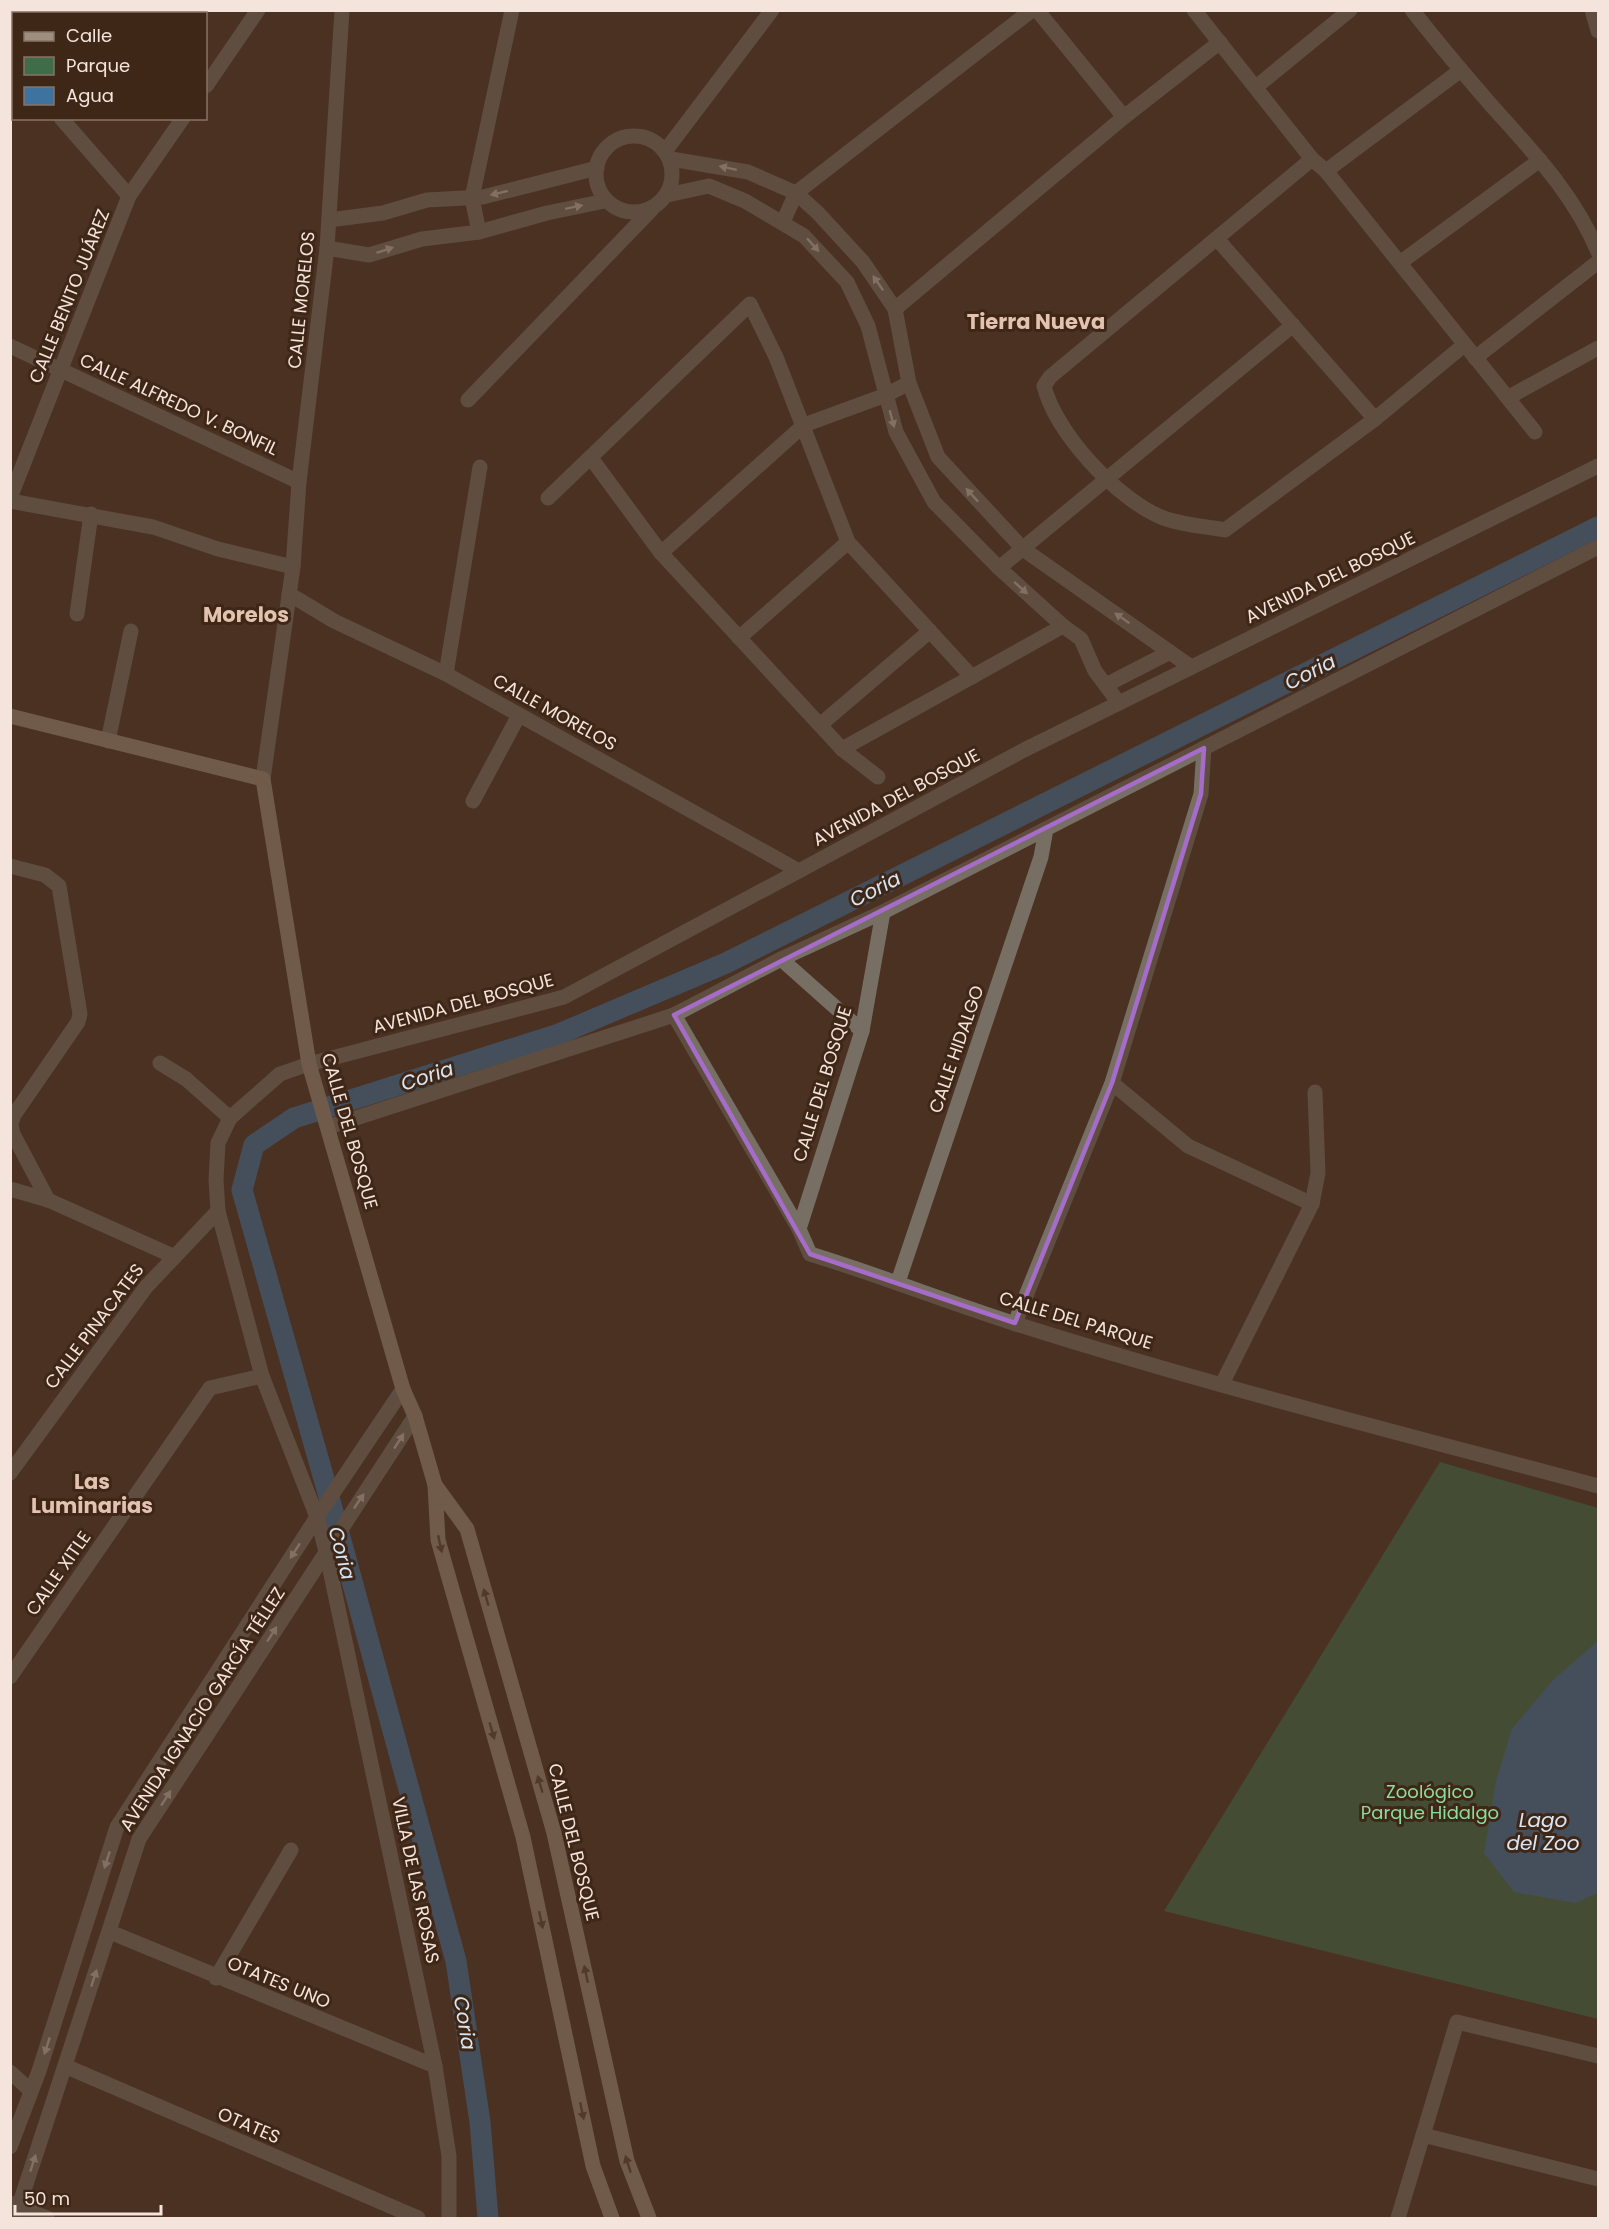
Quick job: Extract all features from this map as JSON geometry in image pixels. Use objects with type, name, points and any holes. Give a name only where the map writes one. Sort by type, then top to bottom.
[{"type":"street","points":[[207,85],[258,10]]},
{"type":"street","name":"CALLE MORELOS","points":[[263,779],[293,567],[299,482],[327,248],[342,10]]},
{"type":"street","points":[[479,232],[472,198],[512,10]]},
{"type":"street","points":[[668,155],[772,10]]},
{"type":"street","points":[[783,222],[796,193],[1032,10]]},
{"type":"street","points":[[1037,10],[1124,117]]},
{"type":"street","points":[[1194,10],[1312,159],[1326,171],[1401,262],[1464,345],[1509,397],[1535,432]]},
{"type":"street","points":[[1256,87],[1350,10]]},
{"type":"street","points":[[1412,10],[1461,70],[1557,179],[1586,222],[1599,252]]},
{"type":"street","points":[[1592,10],[1599,31]]},
{"type":"street","points":[[895,309],[1124,117],[1220,42]]},
{"type":"street","points":[[1326,171],[1461,70]]},
{"type":"street","points":[[63,120],[129,196]]},
{"type":"street","name":"CALLE BENITO JUÁREZ","points":[[10,500],[129,196],[182,120]]},
{"type":"street","points":[[652,209],[627,213],[605,201],[595,177],[600,153],[620,137],[645,136],[668,155],[748,172],[796,193],[863,262],[895,309],[909,383],[938,457],[1023,549],[1191,667]]},
{"type":"street","points":[[468,400],[667,195],[674,176],[668,155]]},
{"type":"street","points":[[1312,159],[1218,240],[1050,377],[1044,386],[1047,398],[1064,427],[1104,480],[1161,517],[1225,530],[1375,419],[1464,345]]},
{"type":"street","points":[[1401,262],[1540,160]]},
{"type":"street","points":[[329,220],[383,213],[426,200],[472,198],[597,168]]},
{"type":"street","points":[[667,195],[709,186],[783,222],[804,236],[847,282],[868,326],[896,432],[934,502],[999,568],[1081,639],[1095,671],[1119,703]]},
{"type":"street","points":[[327,248],[369,255],[422,238],[479,232],[546,213],[605,201]]},
{"type":"street","points":[[1218,240],[1375,419]]},
{"type":"street","points":[[1475,358],[1599,262]]},
{"type":"street","points":[[548,498],[750,304],[776,357],[848,542],[972,677]]},
{"type":"street","points":[[999,568],[1293,325]]},
{"type":"street","name":"CALLE ALFREDO V. BONFIL","points":[[10,346],[299,482]]},
{"type":"street","points":[[1509,397],[1599,348]]},
{"type":"street","points":[[661,553],[804,425],[886,395],[909,383]]},
{"type":"street","points":[[591,458],[661,553],[842,749],[878,777]]},
{"type":"street","points":[[446,674],[480,466]]},
{"type":"street","name":"AVENIDA DEL BOSQUE","points":[[218,1143],[230,1118],[280,1074],[309,1064],[564,997],[1024,750],[1599,466]]},
{"type":"street","points":[[10,500],[153,527],[218,549],[293,567]]},
{"type":"street","points":[[77,614],[91,514]]},
{"type":"street","points":[[739,638],[848,542]]},
{"type":"street","points":[[326,1120],[674,1015],[781,959],[883,912],[1599,547]]},
{"type":"street","name":"CALLE MORELOS","points":[[289,594],[334,621],[446,674],[799,871]]},
{"type":"street","points":[[842,749],[1064,626]]},
{"type":"street","points":[[108,741],[131,631]]},
{"type":"street","points":[[820,725],[930,631]]},
{"type":"street","points":[[1106,685],[1170,652]]},
{"type":"street","points":[[472,801],[519,715]]},
{"type":"street","points":[[10,716],[263,779]]},
{"type":"street","points":[[1015,1323],[1112,1083],[1201,794],[1204,748]]},
{"type":"street","name":"CALLE DEL BOSQUE","points":[[263,779],[309,1064],[403,1389],[415,1416],[435,1485],[438,1540],[523,1837],[593,2166],[612,2218]]},
{"type":"street","name":"CALLE HIDALGO","points":[[898,1282],[1041,857],[1046,828]]},
{"type":"street","points":[[10,866],[45,875],[59,886],[80,1014],[78,1022],[14,1115],[11,1124],[12,1136],[48,1200]]},
{"type":"street","name":"CALLE DEL BOSQUE","points":[[799,1229],[862,1031],[883,912]]},
{"type":"street","points":[[781,959],[862,1031]]},
{"type":"street","name":"CALLE DEL PARQUE","points":[[674,1015],[799,1229],[810,1254],[1015,1323],[1222,1384],[1599,1486]]},
{"type":"street","points":[[160,1063],[186,1078],[230,1118]]},
{"type":"street","points":[[1112,1083],[1188,1146],[1312,1204]]},
{"type":"street","points":[[1222,1384],[1312,1204],[1318,1173],[1315,1092]]},
{"type":"street","name":"VILLA DE LAS ROSAS","points":[[218,1143],[216,1180],[218,1211],[262,1376],[317,1517],[326,1551],[435,2066],[449,2156],[449,2218]]},
{"type":"street","points":[[10,1189],[48,1200],[173,1256]]},
{"type":"street","name":"CALLE PINACATES","points":[[10,1473],[146,1287],[218,1211]]},
{"type":"street","name":"CALLE XITLE","points":[[10,1677],[210,1388],[262,1376]]},
{"type":"street","name":"AVENIDA IGNACIO GARCÍA TÉLLEZ","points":[[10,2147],[117,1827],[317,1517],[403,1389]]},
{"type":"street","name":"AVENIDA IGNACIO GARCÍA TÉLLEZ","points":[[15,2210],[110,1932],[139,1839],[415,1416]]},
{"type":"street","name":"CALLE DEL BOSQUE","points":[[435,1485],[467,1529],[554,1833],[627,2161],[649,2218]]},
{"type":"street","points":[[216,1978],[291,1850]]},
{"type":"street","name":"OTATES UNO","points":[[110,1932],[216,1978],[435,2066]]},
{"type":"street","points":[[1398,2218],[1457,2022],[1599,2056]]},
{"type":"street","name":"OTATES","points":[[65,2066],[418,2218]]},
{"type":"street","points":[[10,2072],[30,2091]]},
{"type":"street","points":[[1423,2135],[1599,2179]]},
{"type":"street","points":[[15,2210],[47,2218]]},
{"type":"highlighted area","points":[[1204,748],[1201,794],[1112,1083],[1015,1323],[810,1254],[674,1015]]},
{"type":"green space","name":"Zoológico Parque Hidalgo","points":[[1440,1462],[1598,1508],[1598,2019],[1164,1911]]},
{"type":"water","name":"Lago del Zoo","points":[[1598,1641],[1598,1893],[1575,1903],[1514,1892],[1484,1853],[1496,1781],[1512,1729],[1553,1680]]},
{"type":"waterway","name":"Coria","points":[[488,2218],[480,2122],[456,1961],[242,1190],[254,1145],[294,1118],[559,1034],[726,963],[1598,527]]},
{"type":"district","name":"Tierra Nueva","points":[[1036,321]]},
{"type":"district","name":"Morelos","points":[[246,614]]},
{"type":"district","name":"Las Luminarias","points":[[92,1493]]}]
